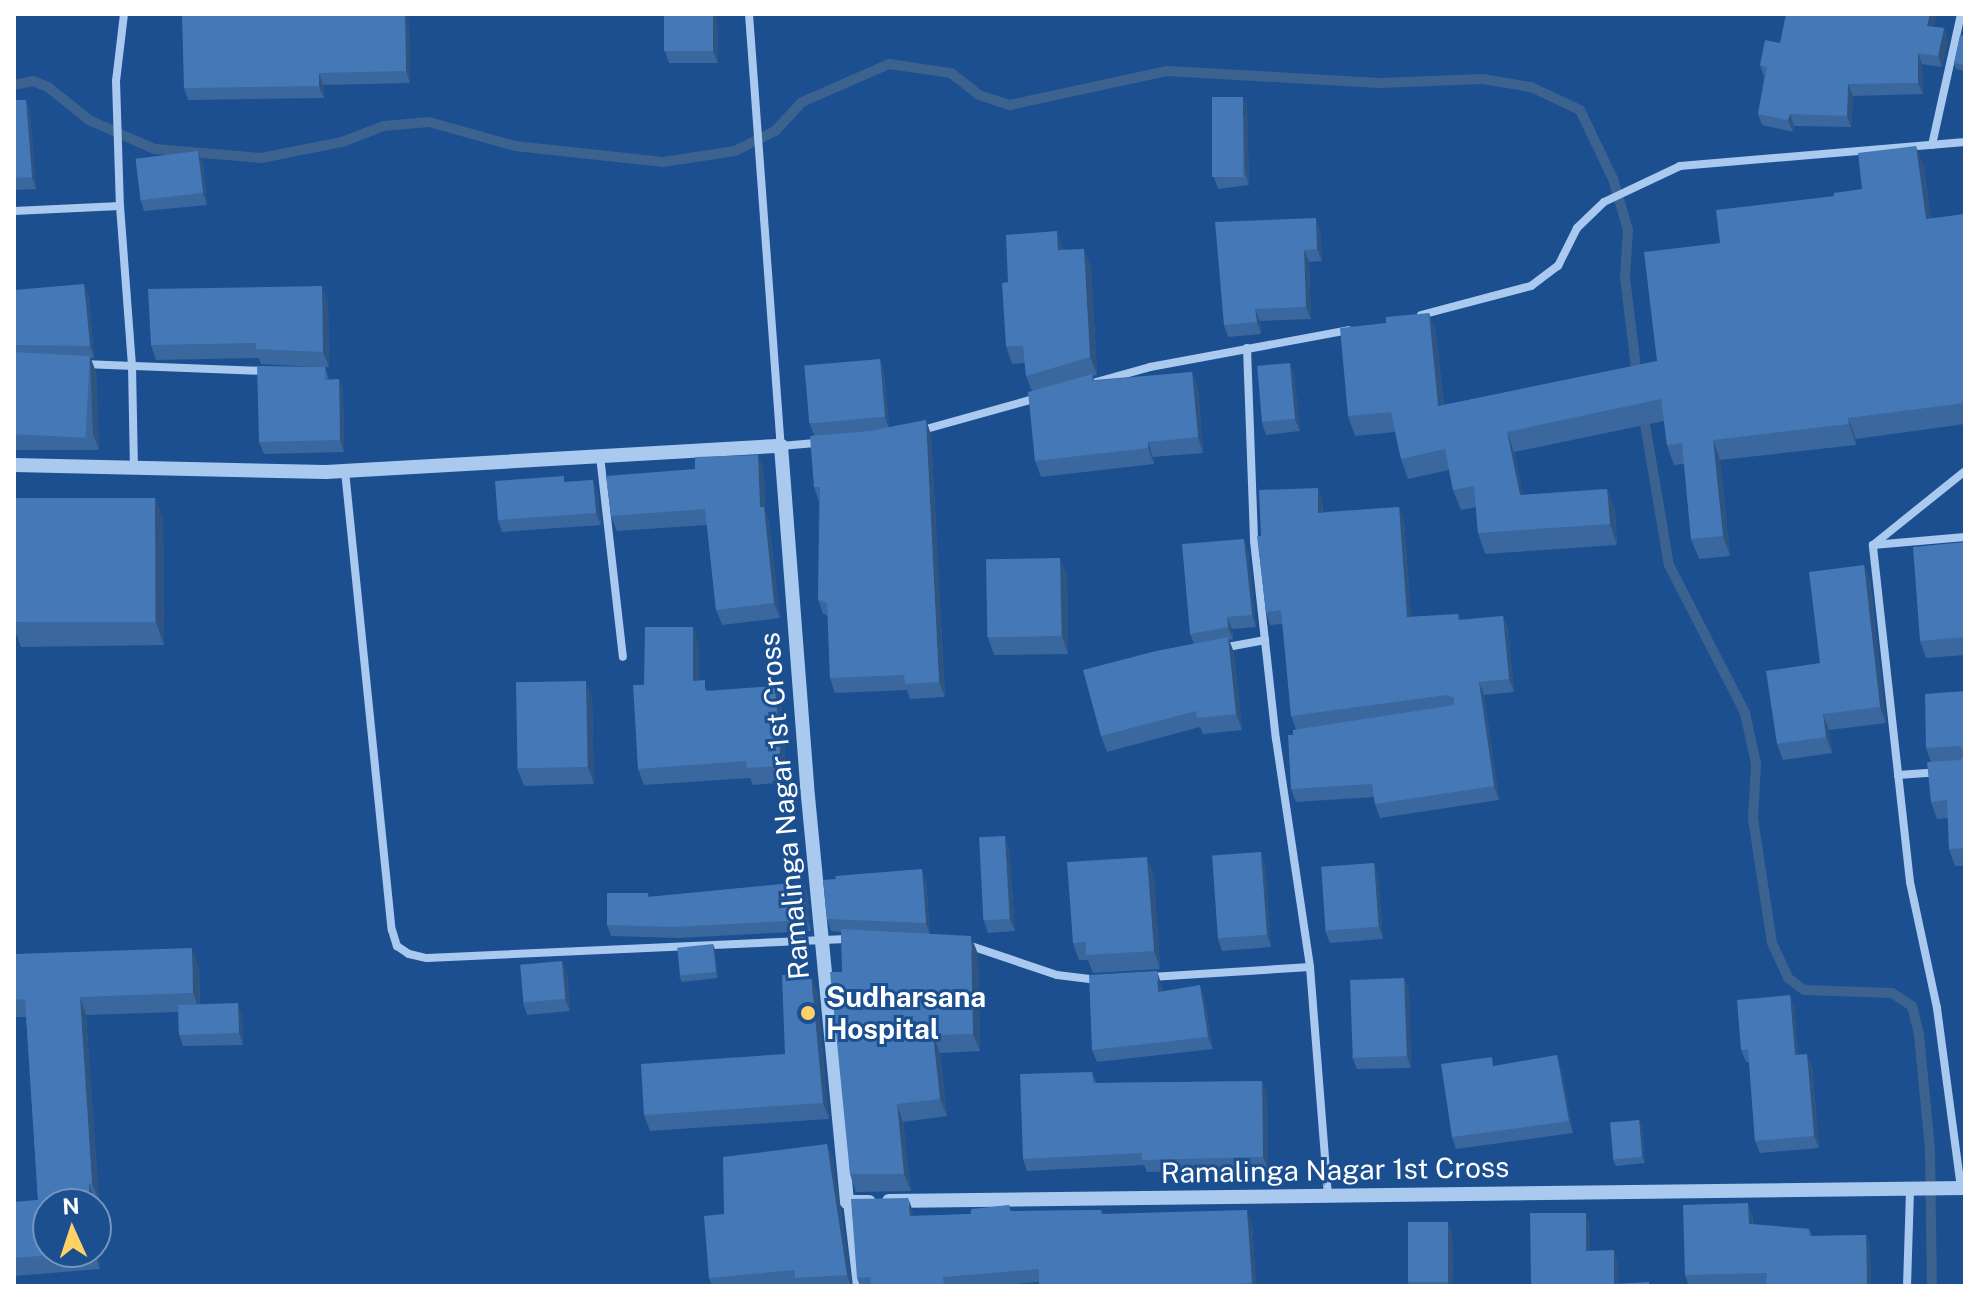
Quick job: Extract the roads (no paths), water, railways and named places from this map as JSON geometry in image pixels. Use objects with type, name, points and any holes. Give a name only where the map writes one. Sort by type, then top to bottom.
[{"type":"street","points":[[124,14],[116,81],[118,173],[132,366],[135,469]]},
{"type":"street","points":[[749,14],[781,446]]},
{"type":"street","points":[[1932,145],[1961,14]]},
{"type":"street","points":[[1409,318],[1531,286],[1558,266],[1577,228],[1604,202],[1680,166],[1965,142]]},
{"type":"street","points":[[14,211],[120,206]]},
{"type":"street","points":[[1092,383],[1247,348],[1365,327]]},
{"type":"street","points":[[1247,348],[1254,541],[1276,739],[1310,967],[1328,1196]]},
{"type":"street","points":[[73,364],[281,372]]},
{"type":"street","points":[[903,434],[947,425],[1049,395]]},
{"type":"street","points":[[14,465],[345,471],[828,443]]},
{"type":"street","name":"Ramalinga Nagar 1st Cross","points":[[781,446],[820,938],[847,1202],[1963,1188]]},
{"type":"street","points":[[600,455],[623,657]]},
{"type":"street","points":[[345,471],[392,930],[397,946],[409,954],[427,958],[820,938],[865,939]]},
{"type":"street","points":[[1873,545],[1965,471]]},
{"type":"street","points":[[1873,545],[1965,537]]},
{"type":"street","points":[[1873,545],[1910,882],[1937,1008],[1963,1188]]},
{"type":"street","points":[[1208,651],[1265,640]]},
{"type":"street","points":[[1276,739],[1290,737]]},
{"type":"street","points":[[1898,775],[1952,771]]},
{"type":"street","points":[[956,943],[971,944],[1057,975],[1107,979]]},
{"type":"street","points":[[1138,977],[1310,967]]},
{"type":"street","points":[[1907,1286],[1910,1189]]},
{"type":"street","points":[[847,1202],[857,1286]]},
{"type":"waterway","points":[[14,85],[33,81],[48,87],[89,120],[154,149],[261,158],[342,142],[384,126],[429,122],[515,146],[663,162],[735,151],[775,131],[802,102],[889,64],[951,73],[979,95],[1010,105],[1167,71],[1380,83],[1483,79],[1531,87],[1580,110],[1613,179],[1628,230],[1625,277],[1637,376]]},
{"type":"waterway","points":[[1643,412],[1669,565],[1745,713],[1756,764],[1753,819],[1772,943],[1788,978],[1804,990],[1892,993],[1912,1006],[1919,1035],[1930,1150],[1932,1286]]},
{"type":"place","name":"Sudharsana Hospital","points":[[808,1013]]}]
